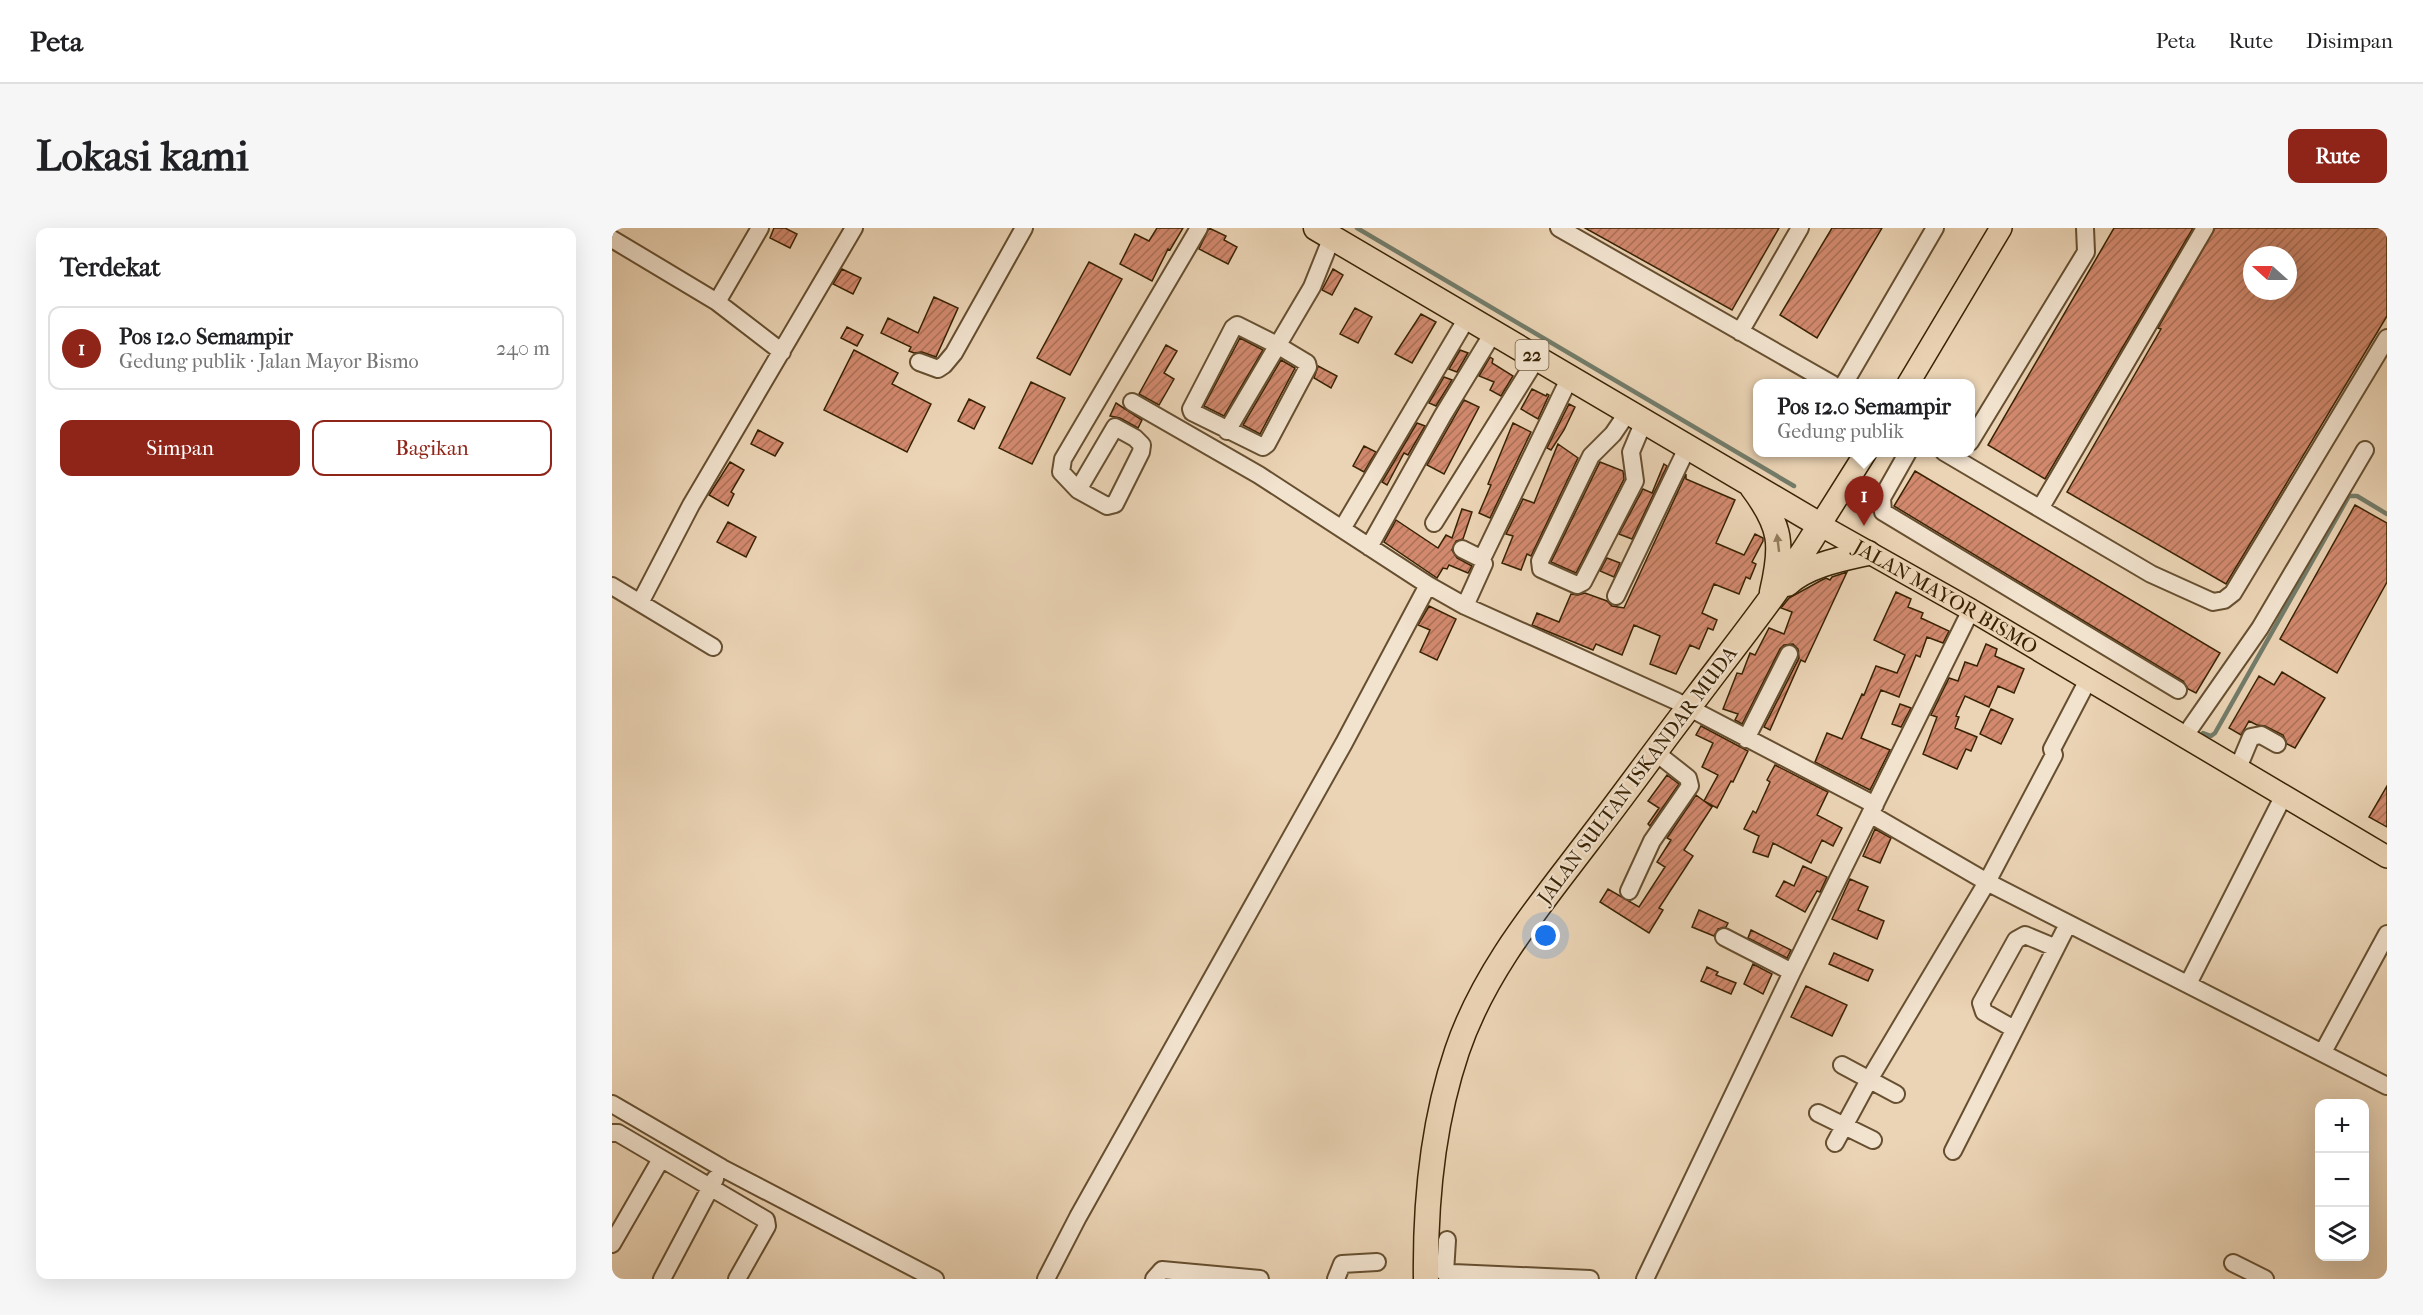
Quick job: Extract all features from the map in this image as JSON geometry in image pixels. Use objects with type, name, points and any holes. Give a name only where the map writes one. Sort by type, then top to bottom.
[{"type":"highway","name":"JALAN MAYOR BISMO","points":[[1324,232],[1820,525]]},
{"type":"highway","name":"22","points":[[1748,482],[1762,501],[1778,535],[1780,550],[1770,600]]},
{"type":"highway","name":"JALAN SULTAN ISKANDAR MUDA","points":[[1426,1279],[1425,1223],[1434,1144],[1448,1080],[1485,988],[1544,897],[1770,600],[1820,525]]},
{"type":"highway","points":[[1770,600],[1791,580],[1810,570],[1841,559],[1868,554]]},
{"type":"main road","points":[[1911,379],[2001,228]]},
{"type":"main road","points":[[1820,525],[1863,457]]},
{"type":"main road","name":"JALAN MAYOR BISMO","points":[[1820,525],[1971,610],[2386,854]]},
{"type":"street","points":[[717,302],[760,228]]},
{"type":"street","points":[[640,603],[691,505],[854,228]]},
{"type":"street","points":[[919,362],[938,369],[954,353],[1024,228]]},
{"type":"street","points":[[1089,414],[1134,438],[1142,446],[1114,504],[1107,506],[1078,490],[1061,472],[1063,459],[1089,414],[1199,228]]},
{"type":"street","points":[[1559,228],[1823,379]]},
{"type":"street","points":[[1740,332],[1800,228]]},
{"type":"street","points":[[1847,379],[1935,228]]},
{"type":"street","points":[[1975,435],[2086,252],[2085,228]]},
{"type":"street","points":[[2041,507],[2205,228]]},
{"type":"street","points":[[1227,431],[1312,287],[1324,232]]},
{"type":"street","points":[[612,239],[717,302],[782,352]]},
{"type":"street","points":[[1342,529],[1467,318]]},
{"type":"street","points":[[1241,326],[1277,345],[1306,363],[1308,367],[1267,444],[1259,447],[1227,431],[1192,412],[1191,409],[1233,328],[1241,326]]},
{"type":"street","points":[[1369,547],[1443,415],[1493,333]]},
{"type":"street","points":[[1957,457],[2151,574],[2213,602],[2223,600],[2233,593],[2387,338]]},
{"type":"street","points":[[1434,523],[1537,358]]},
{"type":"street","points":[[1465,606],[1484,564],[1482,559],[1570,377]]},
{"type":"street","points":[[1132,402],[1258,475],[1428,585],[1465,606],[1688,708],[1873,810],[1987,882],[2387,1086]]},
{"type":"street","points":[[1636,416],[1631,459],[1636,476],[1634,484],[1583,582],[1577,585],[1541,569],[1540,561],[1591,456],[1636,416]]},
{"type":"street","points":[[1078,490],[1115,427]]},
{"type":"street","points":[[1602,445],[1631,459]]},
{"type":"street","points":[[1616,596],[1688,446]]},
{"type":"street","points":[[2184,737],[2260,628],[2365,450]]},
{"type":"street","points":[[1906,457],[1882,498],[1883,512],[2178,690]]},
{"type":"street","points":[[1462,549],[1482,559]]},
{"type":"street","points":[[1046,1279],[1344,743],[1428,585]]},
{"type":"street","points":[[612,586],[713,647]]},
{"type":"street","points":[[1645,1279],[1792,972],[1971,610]]},
{"type":"street","points":[[1746,739],[1789,654]]},
{"type":"street","points":[[1835,1143],[1869,1080],[1987,882],[2054,755],[2052,749],[2088,680]]},
{"type":"street","points":[[2238,768],[2252,738],[2261,735],[2277,744]]},
{"type":"street","points":[[1629,891],[1652,841],[1690,786],[1688,778],[1655,752]]},
{"type":"street","points":[[2188,984],[2284,795]]},
{"type":"street","points":[[1953,1151],[2068,924]]},
{"type":"street","points":[[2323,1052],[2387,934]]},
{"type":"street","points":[[2014,1029],[1984,1012],[1981,1003],[2016,940],[2025,935],[2056,948]]},
{"type":"street","points":[[1724,937],[1792,972]]},
{"type":"street","points":[[1842,1065],[1896,1094]]},
{"type":"street","points":[[612,1104],[722,1168],[935,1279]]},
{"type":"street","points":[[1818,1113],[1873,1140]]},
{"type":"street","points":[[612,1133],[618,1132],[766,1220],[767,1223],[737,1279]]},
{"type":"street","points":[[612,1244],[661,1159]]},
{"type":"street","points":[[662,1279],[722,1168]]},
{"type":"street","points":[[1447,1240],[1445,1273],[1450,1277],[1453,1273],[1590,1279]]},
{"type":"street","points":[[1336,1279],[1342,1264],[1377,1262]]},
{"type":"street","points":[[2233,1263],[2265,1279]]},
{"type":"street","points":[[1154,1279],[1161,1270],[1260,1279]]},
{"type":"building","points":[[774,228],[785,228],[797,234],[790,248],[770,238]]},
{"type":"building","points":[[1157,228],[1183,228],[1170,250],[1168,249],[1152,281],[1120,264],[1135,234],[1149,241]]},
{"type":"building","points":[[1209,228],[1226,236],[1224,240],[1237,247],[1228,264],[1199,249]]},
{"type":"building","points":[[1585,228],[1779,228],[1732,310]]},
{"type":"building","points":[[1832,228],[1882,228],[1817,338],[1780,315]]},
{"type":"building","points":[[2114,228],[2193,228],[2045,479],[1988,445]]},
{"type":"building","points":[[2215,228],[2387,228],[2387,316],[2226,584],[2067,492],[2161,329],[2158,328]]},
{"type":"building","points":[[1089,262],[1122,279],[1070,375],[1037,358]]},
{"type":"building","points":[[842,269],[861,278],[853,294],[833,284]]},
{"type":"building","points":[[1333,269],[1343,275],[1332,295],[1322,290]]},
{"type":"building","points":[[934,297],[958,308],[936,357],[922,352],[909,351],[911,347],[881,333],[888,318],[918,333]]},
{"type":"building","points":[[1355,308],[1372,317],[1358,343],[1340,334]]},
{"type":"building","points":[[1421,314],[1436,322],[1412,363],[1395,354]]},
{"type":"building","points":[[847,327],[863,335],[857,346],[841,338]]},
{"type":"building","points":[[1240,338],[1263,350],[1224,416],[1204,406]]},
{"type":"building","points":[[1166,345],[1177,351],[1164,373],[1174,379],[1159,405],[1139,394]]},
{"type":"building","points":[[854,350],[898,373],[892,384],[931,404],[907,452],[824,410]]},
{"type":"building","points":[[1460,350],[1468,353],[1457,372],[1449,369]]},
{"type":"building","points":[[1490,357],[1493,359],[1492,363],[1513,376],[1501,396],[1490,390],[1494,382],[1479,376]]},
{"type":"building","points":[[1281,360],[1295,368],[1260,434],[1243,425]]},
{"type":"building","points":[[1318,366],[1337,376],[1331,388],[1314,378]]},
{"type":"building","points":[[1444,377],[1452,380],[1436,406],[1429,403]]},
{"type":"building","points":[[1031,382],[1065,398],[1032,464],[999,448]]},
{"type":"building","points":[[1532,389],[1546,396],[1549,395],[1538,419],[1521,409]]},
{"type":"building","points":[[969,399],[985,407],[974,429],[958,421]]},
{"type":"building","points":[[1464,400],[1479,407],[1444,474],[1427,465]]},
{"type":"building","points":[[1116,403],[1142,420],[1138,428],[1120,418],[1110,416]]},
{"type":"building","points":[[1569,404],[1575,407],[1551,450],[1547,448]]},
{"type":"building","points":[[1417,423],[1425,426],[1408,455],[1404,453],[1387,485],[1382,482]]},
{"type":"building","points":[[1513,423],[1531,432],[1490,518],[1479,513],[1491,485],[1488,484]]},
{"type":"building","points":[[758,430],[783,443],[775,456],[751,444]]},
{"type":"building","points":[[1558,444],[1578,458],[1531,556],[1527,554],[1521,570],[1502,563],[1513,536],[1506,534],[1523,499],[1534,503]]},
{"type":"building","points":[[1364,446],[1376,452],[1364,472],[1353,466]]},
{"type":"building","points":[[730,462],[744,470],[731,492],[734,494],[728,506],[709,495]]},
{"type":"building","points":[[1600,462],[1623,471],[1624,479],[1576,573],[1551,562]]},
{"type":"building","points":[[1664,464],[1667,466],[1632,539],[1619,534],[1643,489],[1652,493]]},
{"type":"building","points":[[1915,471],[2220,653],[2196,693],[2188,689],[2183,681],[1894,506]]},
{"type":"building","points":[[1686,474],[1686,479],[1735,500],[1716,543],[1744,555],[1755,534],[1763,538],[1763,541],[1752,562],[1756,564],[1750,579],[1746,577],[1739,594],[1714,584],[1702,613],[1717,620],[1713,630],[1708,628],[1699,649],[1690,645],[1676,674],[1650,664],[1660,636],[1634,625],[1622,655],[1596,644],[1593,650],[1532,625],[1537,613],[1559,622],[1571,594],[1585,593],[1607,601],[1612,606],[1624,608]]},
{"type":"building","points":[[2355,505],[2387,523],[2387,582],[2337,673],[2280,639]]},
{"type":"building","points":[[1462,509],[1472,512],[1463,539],[1456,541],[1452,550],[1457,558],[1472,566],[1468,573],[1449,565],[1447,569],[1443,568],[1437,578],[1384,542],[1396,520],[1438,548],[1446,535],[1452,538]]},
{"type":"building","points":[[728,522],[756,537],[746,557],[717,542]]},
{"type":"building","points":[[1607,558],[1620,563],[1614,577],[1600,571]]},
{"type":"building","points":[[1847,572],[1805,662],[1801,660],[1770,730],[1764,727],[1799,658],[1798,649],[1793,644],[1784,645],[1780,649],[1742,724],[1735,720],[1738,714],[1723,709],[1737,673],[1742,674],[1750,653],[1755,655],[1769,628],[1784,634],[1792,612],[1781,608],[1789,598],[1820,581],[1826,578],[1830,580],[1832,577]]},
{"type":"building","points":[[1896,592],[1911,599],[1908,607],[1923,613],[1921,618],[1949,631],[1943,643],[1927,637],[1920,657],[1916,655],[1899,697],[1881,690],[1861,738],[1890,750],[1870,790],[1815,762],[1827,733],[1842,739],[1876,666],[1897,673],[1905,655],[1874,640]]},
{"type":"building","points":[[1429,606],[1456,619],[1437,660],[1420,652],[1430,630],[1418,625]]},
{"type":"building","points":[[1986,644],[1997,649],[1995,656],[2024,669],[2014,693],[1998,686],[1989,707],[1965,696],[1956,716],[1959,717],[1955,728],[1977,737],[1971,751],[1966,749],[1957,769],[1923,754],[1937,717],[1931,715],[1949,678],[1958,681],[1965,662],[1977,666]]},
{"type":"building","points":[[2282,672],[2325,698],[2295,748],[2287,744],[2283,735],[2249,721],[2241,735],[2229,728],[2259,676],[2274,685]]},
{"type":"building","points":[[1900,704],[1911,708],[1901,727],[1892,724]]},
{"type":"building","points":[[1991,709],[2013,719],[2001,744],[1980,734]]},
{"type":"building","points":[[1701,726],[1748,751],[1717,808],[1704,801],[1718,775],[1702,767],[1713,743],[1696,735]]},
{"type":"building","points":[[1775,765],[1828,792],[1817,815],[1842,828],[1833,846],[1822,840],[1811,863],[1773,843],[1768,857],[1753,852],[1759,836],[1744,829],[1753,811],[1756,813],[1770,782],[1767,780]]},
{"type":"building","points":[[1667,775],[1679,784],[1650,826],[1648,824],[1659,808],[1648,801]]},
{"type":"building","points":[[2387,786],[2387,827],[2369,817]]},
{"type":"building","points":[[1696,795],[1712,807],[1684,850],[1693,856],[1659,908],[1663,910],[1649,933],[1600,902],[1608,889],[1639,907],[1665,867],[1657,862],[1671,840],[1667,838]]},
{"type":"building","points":[[1875,829],[1891,838],[1880,863],[1863,856]]},
{"type":"building","points":[[1803,866],[1827,877],[1820,892],[1817,891],[1805,912],[1776,896],[1784,881],[1794,886]]},
{"type":"building","points":[[1850,879],[1868,887],[1858,910],[1884,921],[1877,939],[1832,919]]},
{"type":"building","points":[[1699,910],[1728,923],[1726,927],[1718,929],[1714,936],[1692,927]]},
{"type":"building","points":[[1751,930],[1791,950],[1787,958],[1748,938]]},
{"type":"building","points":[[1834,953],[1873,970],[1868,981],[1829,964]]},
{"type":"building","points":[[1753,964],[1772,974],[1763,994],[1744,984]]},
{"type":"building","points":[[1707,967],[1718,972],[1716,975],[1736,983],[1731,994],[1701,981]]},
{"type":"building","points":[[1806,986],[1847,1005],[1832,1036],[1791,1017]]},
{"type":"waterway","points":[[1357,228],[1794,486]]},
{"type":"waterway","points":[[2203,733],[2211,736],[2215,733],[2349,496],[2357,496],[2387,514]]},
{"type":"place","name":"Pos 12.0 Semampir","points":[[1864,526]]}]
